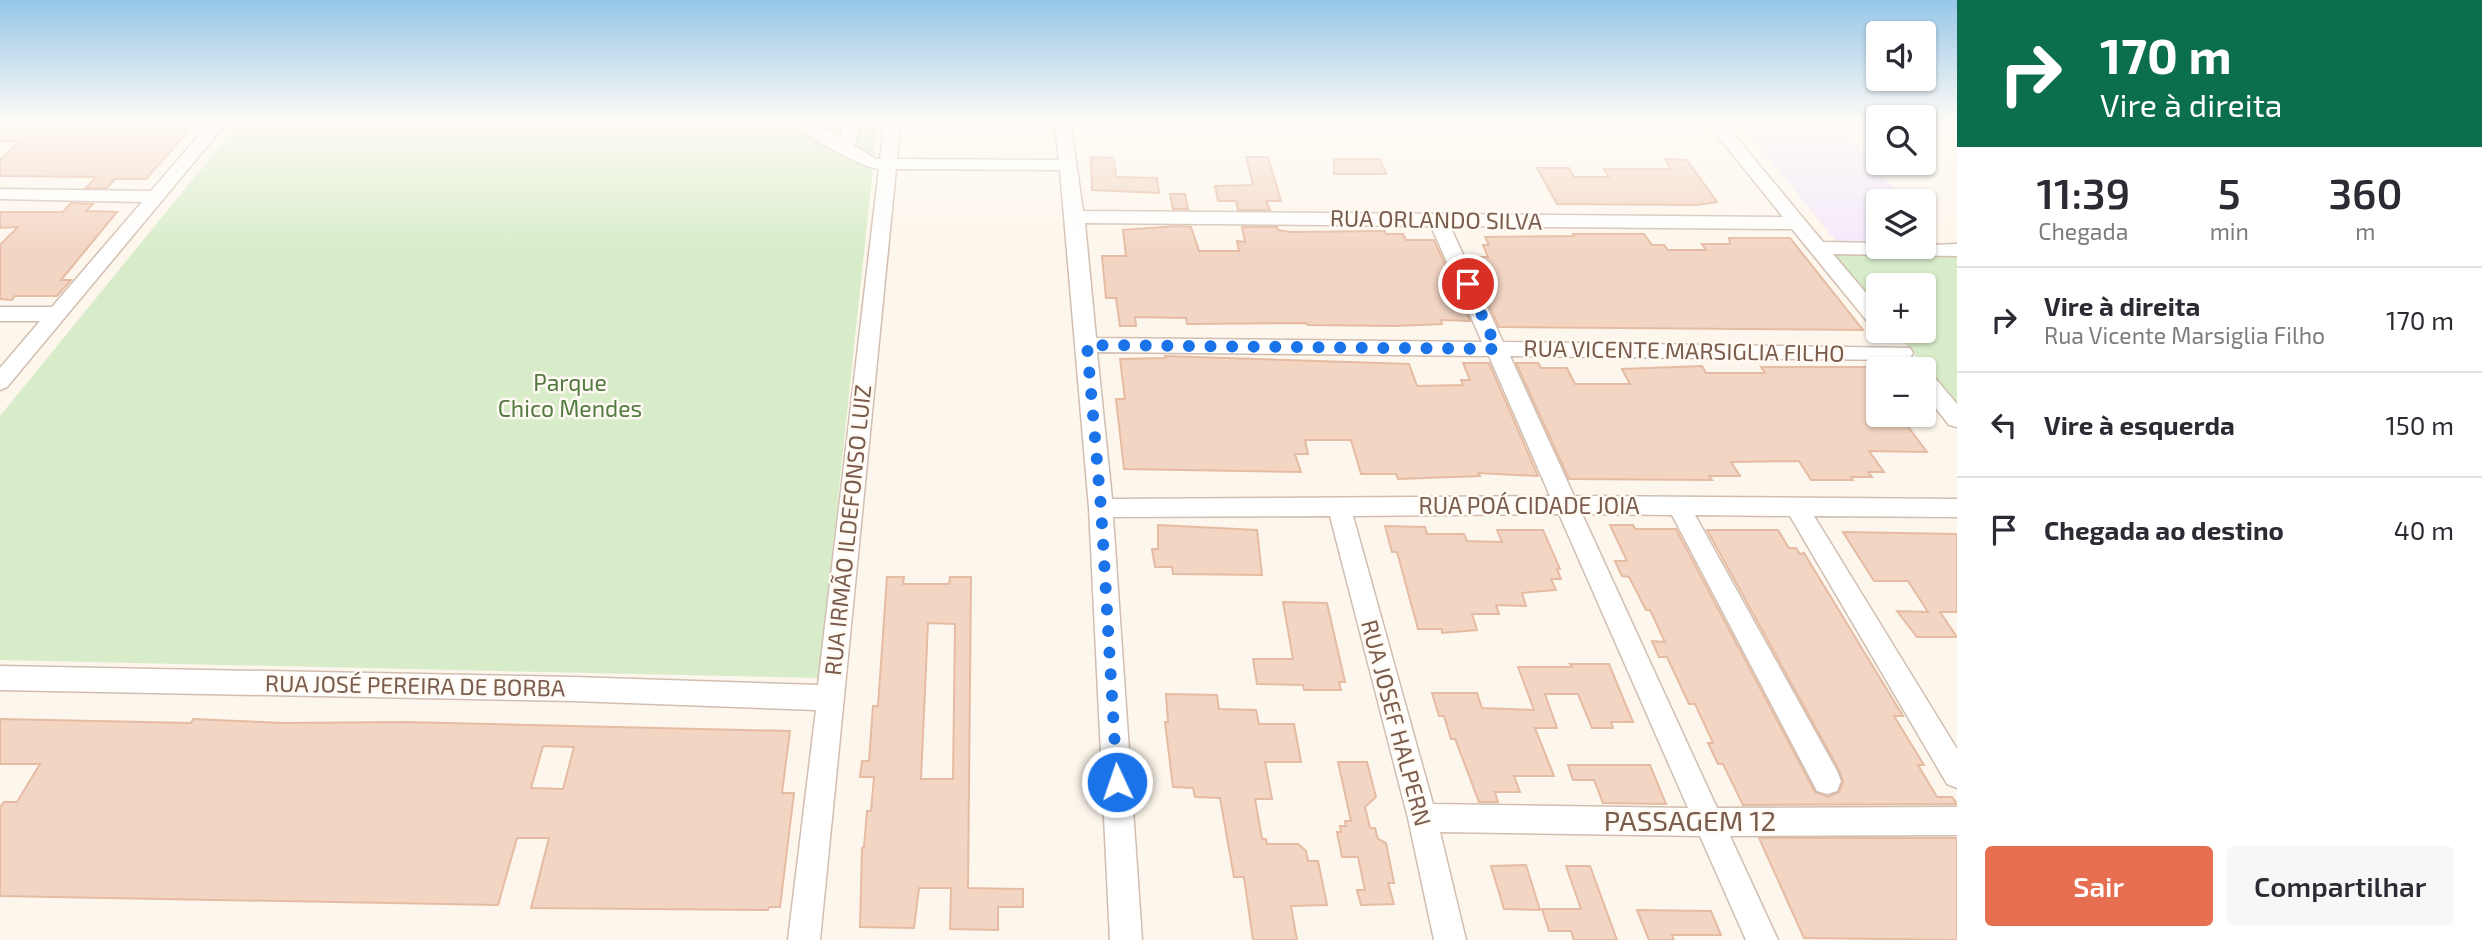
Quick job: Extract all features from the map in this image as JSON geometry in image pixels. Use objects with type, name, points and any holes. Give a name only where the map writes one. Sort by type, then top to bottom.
[{"type":"street","points":[[0,382],[185,164]]},
{"type":"street","points":[[873,164],[1067,165],[1075,217],[1101,508],[1126,940]]},
{"type":"street","name":"RUA IRMÃO ILDEFONSO LUIZ","points":[[804,940],[887,164]]},
{"type":"street","points":[[1748,164],[1866,306]]},
{"type":"street","points":[[0,194],[157,197]]},
{"type":"street","name":"RUA ORLANDO SILVA","points":[[1075,217],[1796,223]]},
{"type":"street","points":[[1438,220],[1762,940]]},
{"type":"street","points":[[1818,248],[1957,250]]},
{"type":"street","points":[[0,314],[57,314]]},
{"type":"street","points":[[1895,343],[1906,357]]},
{"type":"street","name":"RUA VICENTE MARSIGLIA FILHO","points":[[1087,345],[1903,353]]},
{"type":"street","points":[[1936,393],[1957,419]]},
{"type":"street","name":"RUA POÁ CIDADE JOIA","points":[[1101,508],[1565,505],[1957,508]]},
{"type":"street","points":[[1678,506],[1827,781]]},
{"type":"street","points":[[1796,506],[1957,775]]},
{"type":"street","name":"RUA JOSEF HALPERN","points":[[1339,507],[1422,818],[1450,940]]},
{"type":"street","name":"RUA JOSÉ PEREIRA DE BORBA","points":[[0,678],[574,689],[830,698]]},
{"type":"street","name":"PASSAGEM 12","points":[[1422,818],[1709,822],[1957,821]]},
{"type":"shaded area","points":[[1773,164],[1866,164],[1866,175],[1882,175],[1895,189],[1866,189],[1866,241],[1837,242]]},
{"type":"green space","name":"Parque Chico Mendes","points":[[205,164],[873,164],[819,678],[0,660],[0,416]]},
{"type":"green space","points":[[1831,252],[1866,253],[1866,259],[1936,259],[1936,254],[1957,254],[1957,406],[1936,381],[1936,357],[1916,357],[1905,343],[1936,343],[1936,273],[1866,273],[1866,294]]},
{"type":"building","points":[[0,164],[159,164],[146,179],[115,179],[107,188],[86,188],[96,177],[0,176]]},
{"type":"building","points":[[1091,164],[1115,164],[1116,177],[1157,178],[1159,193],[1092,190]]},
{"type":"building","points":[[1248,164],[1270,164],[1281,201],[1266,201],[1270,210],[1238,210],[1236,201],[1218,201],[1215,186],[1253,185]]},
{"type":"building","points":[[1334,164],[1382,164],[1386,174],[1334,174]]},
{"type":"building","points":[[1668,164],[1690,164],[1717,202],[1697,205],[1557,204],[1537,168],[1569,168],[1574,177],[1609,177],[1604,169],[1671,169]]},
{"type":"building","points":[[1170,194],[1185,194],[1188,209],[1173,209]]},
{"type":"building","points":[[71,203],[93,204],[86,211],[117,212],[61,280],[71,280],[57,296],[15,296],[12,300],[0,299],[0,245],[18,227],[0,228],[0,212],[63,212]]},
{"type":"building","points":[[1191,227],[1199,251],[1239,251],[1237,241],[1245,242],[1242,227],[1277,227],[1278,230],[1290,232],[1385,231],[1386,234],[1403,234],[1406,240],[1434,240],[1470,321],[1441,320],[1442,324],[1395,326],[1306,323],[1187,324],[1186,318],[1135,317],[1136,326],[1120,326],[1116,298],[1106,298],[1102,256],[1126,256],[1123,230]]},
{"type":"building","points":[[1573,234],[1644,234],[1652,245],[1664,245],[1668,250],[1706,250],[1702,244],[1730,244],[1729,238],[1790,238],[1863,330],[1499,327],[1467,257],[1488,257],[1483,245],[1489,245],[1485,237],[1574,236]]},
{"type":"building","points":[[1165,356],[1409,364],[1417,386],[1463,385],[1461,380],[1470,380],[1463,363],[1489,363],[1538,476],[1478,473],[1480,476],[1398,479],[1396,474],[1361,474],[1351,440],[1305,440],[1308,454],[1295,454],[1301,472],[1124,469],[1116,399],[1125,399],[1120,359],[1166,358]]},
{"type":"building","points":[[1516,363],[1538,363],[1541,368],[1567,368],[1575,384],[1630,384],[1622,369],[1702,366],[1706,373],[1765,373],[1761,367],[1866,367],[1866,427],[1908,427],[1927,452],[1869,451],[1884,472],[1868,472],[1872,477],[1851,477],[1853,480],[1811,480],[1799,461],[1731,462],[1740,476],[1709,476],[1712,480],[1569,479]]},
{"type":"building","points":[[1158,525],[1257,530],[1262,575],[1173,574],[1172,567],[1155,567],[1152,549],[1158,549]]},
{"type":"building","points":[[1610,525],[1633,525],[1635,529],[1676,529],[1815,792],[1828,797],[1839,792],[1843,782],[1839,770],[1707,530],[1778,530],[1789,548],[1796,548],[1800,554],[1804,553],[1903,716],[1894,716],[1924,765],[1918,765],[1937,797],[1952,797],[1957,804],[1743,805],[1723,764],[1718,764],[1708,743],[1713,743],[1695,704],[1689,704],[1667,657],[1659,657],[1652,641],[1665,642],[1650,610],[1646,610],[1629,577],[1622,576],[1615,561],[1627,561]]},
{"type":"building","points":[[1385,526],[1425,527],[1427,534],[1464,534],[1467,541],[1502,542],[1497,530],[1543,530],[1560,569],[1557,569],[1561,579],[1551,579],[1556,590],[1522,593],[1526,606],[1496,605],[1499,614],[1472,614],[1477,630],[1442,633],[1442,629],[1418,629],[1397,552],[1392,552]]},
{"type":"building","points":[[1843,532],[1957,534],[1957,612],[1940,612],[1957,637],[1917,637],[1897,611],[1928,612],[1908,581],[1874,581]]},
{"type":"building","points":[[887,577],[904,577],[903,584],[949,584],[950,577],[971,577],[968,888],[1023,889],[1023,907],[998,907],[998,930],[950,929],[951,888],[919,888],[914,928],[860,927],[862,848],[867,811],[871,811],[874,777],[860,777],[862,761],[869,761],[873,706],[878,706]],"holes":[[[928,623],[955,624],[953,779],[921,779]]]},
{"type":"building","points":[[1283,602],[1327,603],[1345,682],[1339,682],[1341,690],[1304,690],[1303,685],[1257,684],[1253,659],[1293,659]]},
{"type":"building","points":[[1570,664],[1609,664],[1633,722],[1611,722],[1613,728],[1592,728],[1578,694],[1545,694],[1557,728],[1535,728],[1554,776],[1514,776],[1520,792],[1495,792],[1498,802],[1479,802],[1455,739],[1451,739],[1444,716],[1439,716],[1432,693],[1477,693],[1482,708],[1534,710],[1518,667],[1572,667]]},
{"type":"building","points":[[1166,694],[1217,695],[1219,709],[1256,710],[1259,724],[1294,724],[1301,762],[1265,762],[1272,799],[1255,799],[1262,839],[1266,839],[1267,844],[1298,844],[1306,851],[1308,861],[1318,861],[1327,905],[1291,906],[1297,940],[1253,940],[1244,877],[1234,877],[1220,798],[1195,797],[1193,788],[1173,787],[1165,722],[1168,722]]},
{"type":"building","points":[[0,719],[191,723],[193,719],[285,723],[405,722],[790,731],[782,793],[794,793],[780,907],[769,907],[768,910],[531,908],[549,838],[517,838],[498,905],[0,896],[0,807],[4,802],[17,802],[40,764],[0,764]],"holes":[[[543,746],[574,747],[563,789],[531,788]]]},
{"type":"building","points":[[1338,762],[1367,762],[1376,797],[1365,807],[1370,828],[1375,828],[1378,839],[1386,843],[1394,883],[1388,883],[1394,904],[1361,905],[1357,890],[1365,890],[1358,857],[1342,857],[1337,832],[1341,832],[1340,826],[1346,826],[1345,821],[1351,821]]},
{"type":"building","points":[[1568,765],[1650,765],[1666,804],[1603,803],[1594,780],[1573,780]]},
{"type":"building","points":[[1759,838],[1957,838],[1957,940],[1804,938]]},
{"type":"building","points":[[1526,865],[1540,910],[1504,909],[1491,866]]},
{"type":"building","points":[[1566,866],[1590,866],[1617,940],[1574,940],[1571,931],[1549,931],[1542,909],[1581,909]]},
{"type":"building","points":[[1637,910],[1711,911],[1721,935],[1672,935],[1674,940],[1649,940]]},
{"type":"route","points":[[1117,782],[1101,508],[1087,345],[1497,349],[1468,284]]}]
